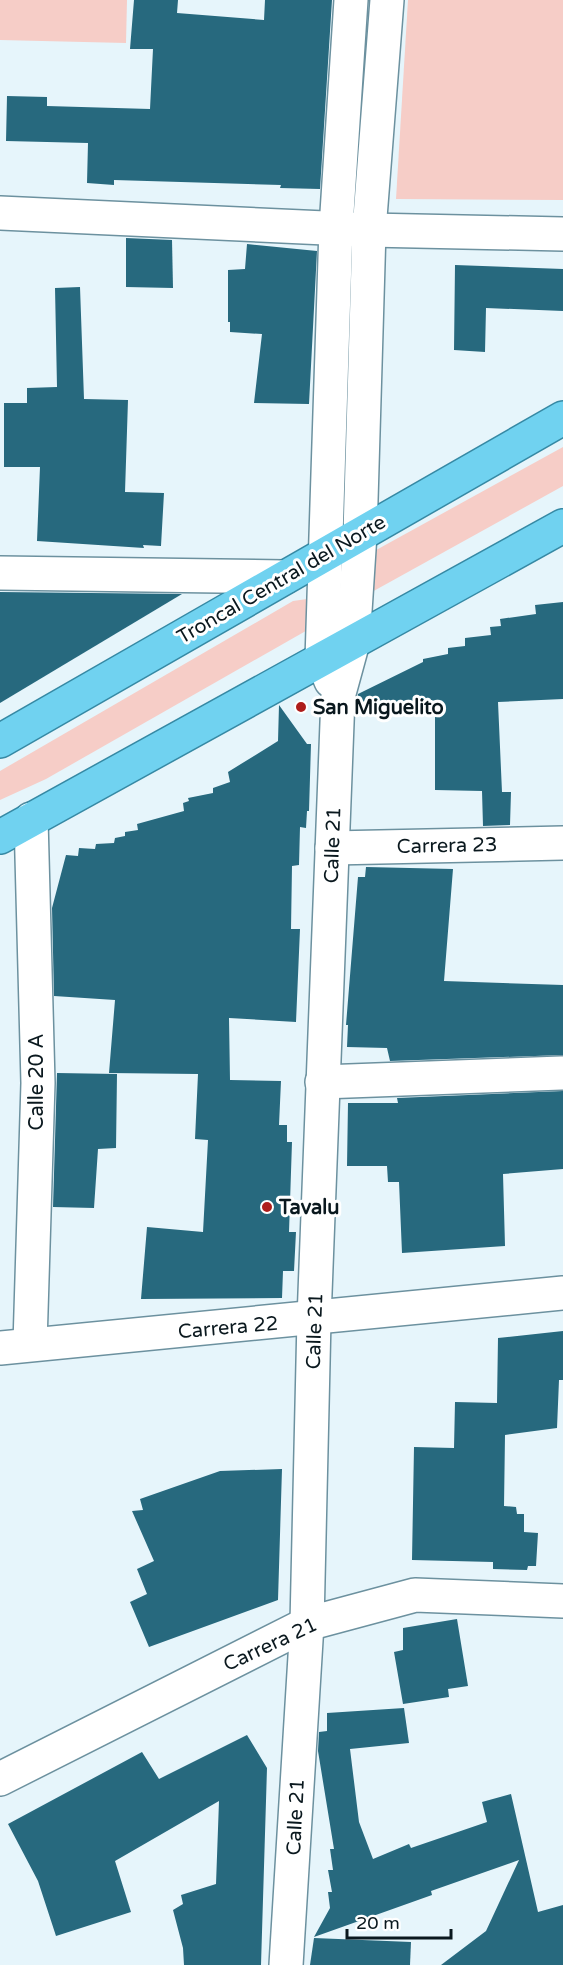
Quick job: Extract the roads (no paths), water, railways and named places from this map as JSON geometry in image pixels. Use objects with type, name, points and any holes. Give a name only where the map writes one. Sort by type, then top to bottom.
[{"type":"highway","name":"Troncal Central del Norte","points":[[0,741],[563,418]]},
{"type":"highway","points":[[0,837],[563,526]]},
{"type":"street","points":[[338,697],[322,659],[336,228],[351,0]]},
{"type":"street","points":[[338,697],[353,642],[360,534],[369,230],[387,0]]},
{"type":"street","points":[[0,213],[369,230],[563,234]]},
{"type":"street","points":[[0,573],[285,577]]},
{"type":"street","name":"Calle 21","points":[[286,1965],[307,1624],[314,1319],[338,697]]},
{"type":"street","name":"Calle 20 A","points":[[15,1346],[38,1083],[31,819]]},
{"type":"street","name":"Carrera 23","points":[[332,848],[563,843]]},
{"type":"street","points":[[322,1082],[561,1073]]},
{"type":"street","name":"Carrera 22","points":[[15,1346],[314,1319],[563,1293]]},
{"type":"street","name":"Carrera 21","points":[[0,1779],[307,1624],[415,1595],[563,1601]]},
{"type":"place","name":"San Miguelito","points":[[301,707]]},
{"type":"place","name":"Tavalu","points":[[267,1207]]}]
